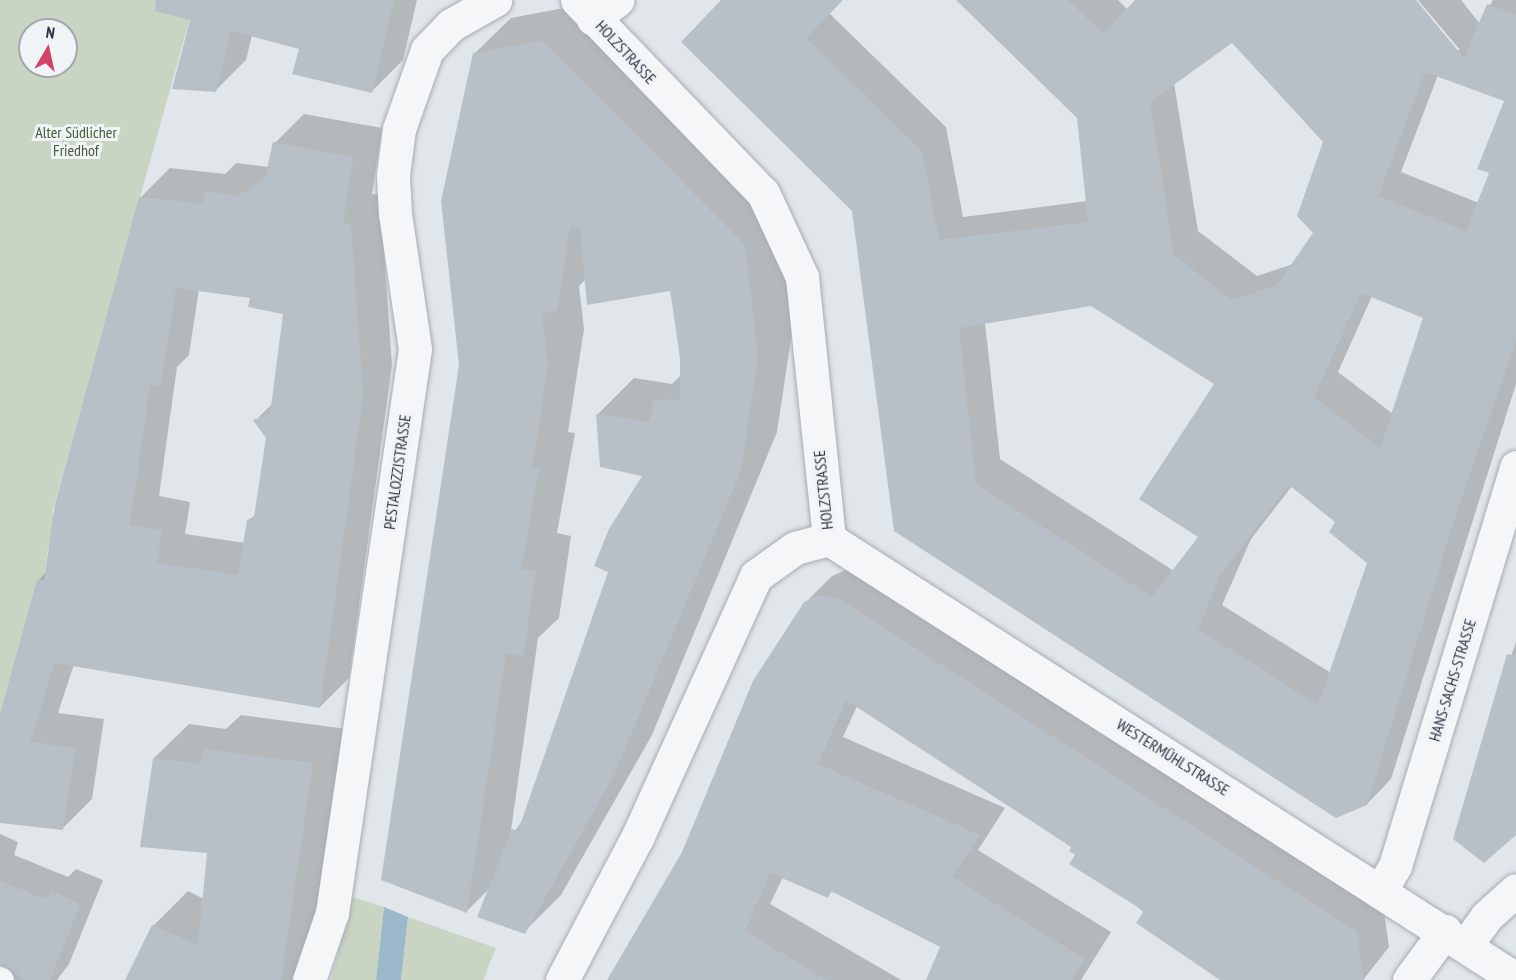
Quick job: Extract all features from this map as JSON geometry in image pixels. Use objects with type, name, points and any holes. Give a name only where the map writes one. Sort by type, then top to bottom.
[{"type":"street","name":"PESTALOZZISTRASSE","points":[[309,980],[332,913],[415,349],[395,214],[393,175],[399,129],[427,50],[451,25],[495,0]]},
{"type":"street","name":"HOLZSTRASSE","points":[[562,980],[637,838],[756,576],[795,548],[829,539],[802,277],[762,193],[596,6]]},
{"type":"street","name":"HANS-SACHS-STRASSE","points":[[1381,890],[1395,866],[1516,467]]},
{"type":"street","name":"WESTERMÜHLSTRASSE","points":[[829,539],[1381,890],[1516,979]]},
{"type":"street","points":[[1409,980],[1455,938],[1486,917],[1516,890]]},
{"type":"green space","name":"Alter Südlicher Friedhof","points":[[0,0],[195,0],[52,513],[72,516],[48,548],[44,580],[37,579],[0,713]]},
{"type":"green space","points":[[353,897],[384,907],[376,980],[331,980]]},
{"type":"green space","points":[[408,917],[496,948],[483,980],[401,980]]},
{"type":"water","points":[[384,907],[408,917],[401,980],[376,980]]},
{"type":"building","points":[[156,0],[394,0],[372,93],[292,74],[299,49],[231,31],[216,92],[172,89],[190,20],[155,11]]},
{"type":"building","points":[[721,0],[843,0],[806,38],[922,151],[939,240],[1088,222],[1077,118],[956,0],[1068,0],[1103,34],[1135,0],[1416,0],[1464,58],[1487,4],[1516,15],[1516,339],[1449,537],[1367,805],[1336,818],[894,531],[852,211],[681,42]],"holes":[[[1232,43],[1323,142],[1297,216],[1313,233],[1277,285],[1232,300],[1174,255],[1150,102]],[[1425,72],[1504,101],[1477,169],[1489,173],[1466,231],[1378,196]],[[1361,293],[1423,318],[1380,448],[1314,397]],[[1091,306],[1214,384],[1139,499],[1198,537],[1152,597],[976,484],[959,328]],[[1289,485],[1335,522],[1329,532],[1367,563],[1318,705],[1198,629],[1219,577]]]},
{"type":"building","points":[[543,41],[745,245],[758,356],[741,470],[615,773],[525,934],[477,917],[512,829],[518,831],[608,572],[594,566],[609,529],[642,476],[600,467],[596,414],[650,422],[653,401],[680,399],[680,355],[670,291],[587,305],[580,227],[570,227],[557,310],[542,313],[548,366],[532,468],[539,469],[521,569],[536,572],[523,656],[506,653],[467,913],[381,880],[459,365],[441,201],[473,53]]},
{"type":"building","points":[[273,142],[353,157],[343,223],[351,224],[363,396],[320,708],[55,663],[30,742],[75,748],[63,830],[0,823],[0,713],[37,579],[44,580],[55,504],[139,197],[203,204],[205,191],[238,196],[265,178]],"holes":[[[176,288],[250,298],[248,307],[283,314],[270,414],[253,420],[266,438],[254,517],[247,520],[238,575],[157,563],[162,531],[130,525],[150,385],[160,386]]]},
{"type":"building","points":[[818,596],[836,597],[1357,932],[1364,980],[1220,980],[1136,923],[1144,911],[1069,864],[1075,855],[1069,851],[1071,847],[846,700],[818,764],[980,835],[952,877],[1085,959],[1072,980],[926,980],[940,947],[831,891],[828,898],[770,873],[745,931],[827,980],[607,980],[682,852],[753,681],[804,602]]},
{"type":"building","points":[[1507,654],[1516,656],[1516,835],[1484,863],[1453,839]]},
{"type":"building","points":[[204,749],[313,763],[281,980],[125,980],[152,925],[198,945],[207,853],[140,847],[153,758],[200,764]]},
{"type":"building","points":[[0,881],[45,899],[52,891],[80,904],[50,980],[26,980],[0,965]]}]
